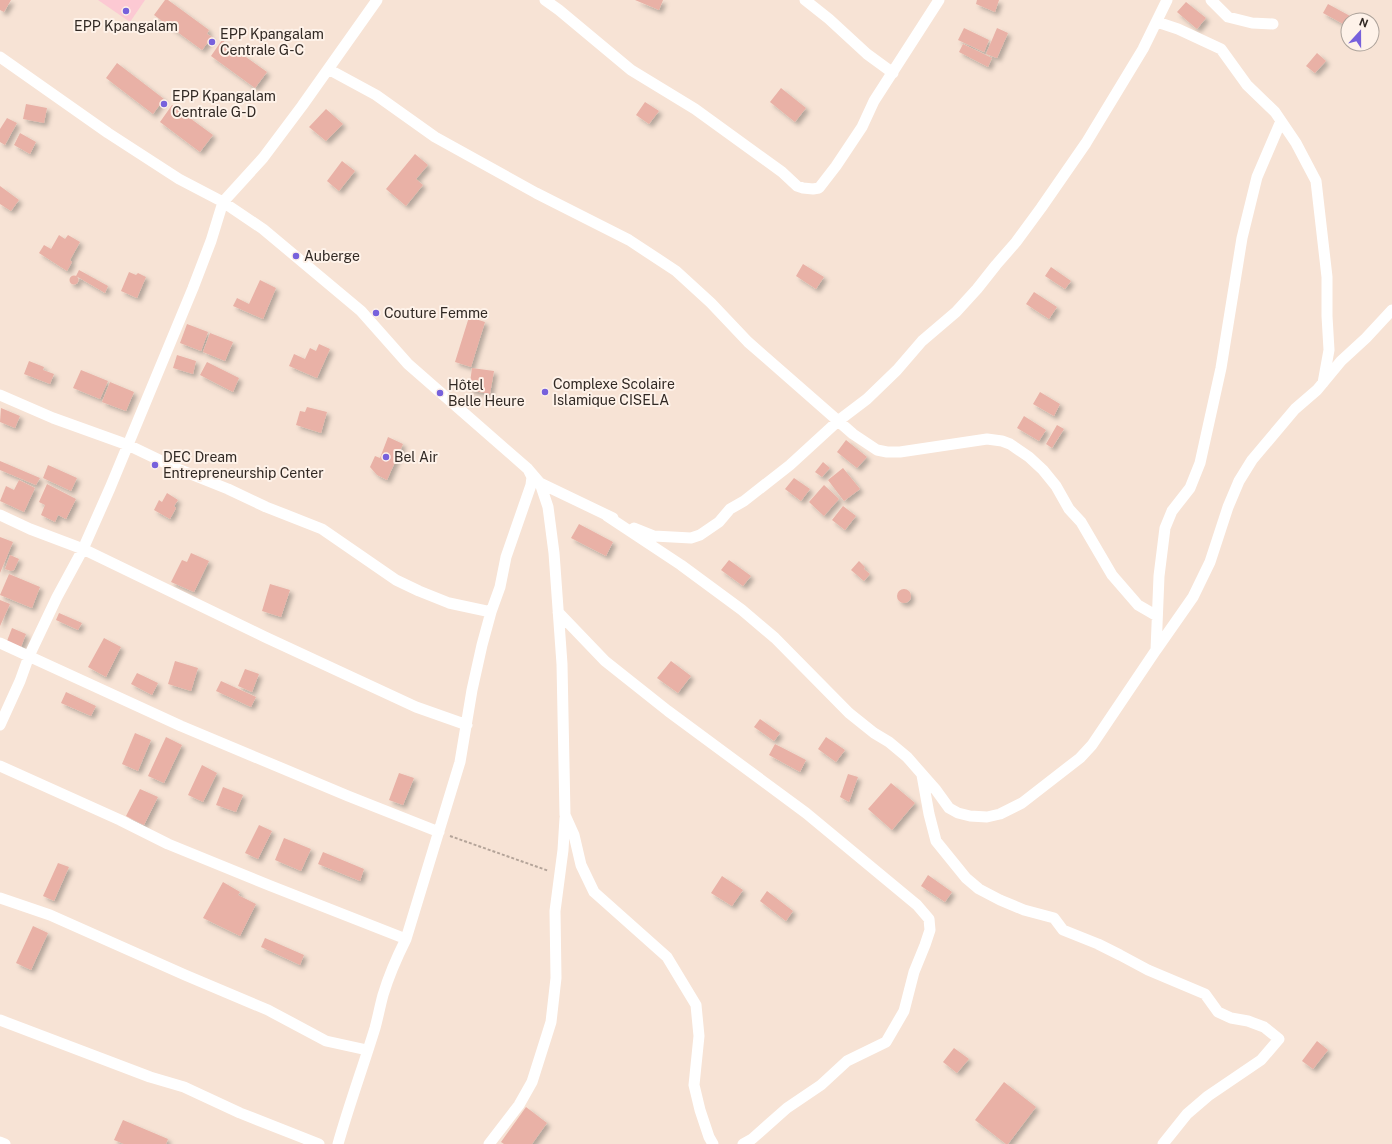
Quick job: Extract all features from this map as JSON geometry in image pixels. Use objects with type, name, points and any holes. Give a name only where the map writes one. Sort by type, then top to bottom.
[{"type":"street","points":[[0,725],[20,681],[29,656],[56,597],[83,548],[128,445],[211,242],[223,202],[263,158],[378,0]]},
{"type":"street","points":[[546,0],[631,70],[695,109],[782,172],[797,186],[813,189],[819,188],[824,182],[862,127],[874,101],[939,0]]},
{"type":"street","points":[[805,0],[830,19],[867,54],[893,72]]},
{"type":"street","points":[[1,60],[172,175],[223,202],[263,229],[361,311],[408,364],[528,469],[540,482],[607,516],[654,536],[691,538],[700,535],[719,522],[730,509],[749,497],[790,465],[838,421],[867,399],[897,370],[922,341],[956,312],[1016,242],[1086,143],[1143,49],[1167,0]]},
{"type":"street","points":[[1211,0],[1228,17],[1252,23],[1273,24]]},
{"type":"street","points":[[1157,22],[1178,29],[1221,49],[1247,85],[1276,112],[1296,143],[1316,181],[1327,277],[1329,350],[1322,383]]},
{"type":"street","points":[[328,69],[376,95],[435,137],[536,193],[629,240],[676,272],[711,303],[748,342],[853,434],[877,450],[887,452],[926,449],[987,439],[1002,441],[1010,444],[1029,457],[1043,470],[1056,486],[1069,509],[1080,522],[1112,575],[1138,605],[1158,616]]},
{"type":"street","points":[[1156,650],[1159,576],[1165,528],[1172,511],[1190,488],[1200,463],[1221,368],[1242,238],[1257,177],[1281,121]]},
{"type":"street","points":[[607,516],[681,565],[742,610],[775,638],[849,713],[907,757],[936,790],[949,808],[958,813],[970,816],[987,817],[1000,814],[1022,803],[1075,762],[1092,745],[1193,597],[1210,562],[1239,481],[1252,460],[1295,409],[1392,310]]},
{"type":"street","points":[[0,395],[53,418],[128,445],[178,469],[228,489],[266,507],[322,529],[396,580],[419,591],[449,604],[491,612]]},
{"type":"street","points":[[338,1144],[375,1028],[383,996],[394,964],[406,938],[460,762],[472,690],[491,612],[500,587],[506,558],[531,485],[532,477],[528,469]]},
{"type":"street","points":[[489,1144],[519,1105],[532,1082],[551,1022],[556,978],[555,911],[563,850],[565,815],[562,664],[548,507],[540,482]]},
{"type":"street","points":[[0,515],[30,529],[83,548],[416,707],[466,725]]},
{"type":"street","points":[[558,612],[605,661],[668,711],[806,813],[917,905],[929,919],[930,930],[914,972],[904,1011],[886,1042],[848,1061],[821,1085],[787,1108],[752,1139],[743,1144]]},
{"type":"street","points":[[0,643],[195,732],[439,832]]},
{"type":"street","points":[[0,766],[120,820],[168,844],[264,884],[406,938]]},
{"type":"street","points":[[922,774],[929,814],[936,841],[966,878],[980,889],[1000,900],[1024,910],[1054,918],[1063,930],[1098,944],[1120,954],[1148,970],[1205,994],[1218,1012],[1231,1018],[1248,1020],[1264,1027],[1278,1039],[1261,1060],[1208,1096],[1187,1114],[1163,1144]]},
{"type":"street","points":[[565,815],[574,835],[581,866],[594,892],[667,957],[696,1005],[699,1036],[694,1085],[700,1110],[709,1137],[713,1144]]},
{"type":"street","points":[[0,898],[50,915],[268,1010],[326,1041],[367,1050]]},
{"type":"street","points":[[0,1020],[150,1077],[184,1087],[240,1113],[320,1144]]},
{"type":"street","points":[[0,1142],[5,1144]]},
{"type":"path","points":[[439,832],[559,875]]},
{"type":"shaded area","name":"EPP Kpangalam","points":[[98,0],[145,0],[130,22]]},
{"type":"building","points":[[0,0],[11,0],[4,12],[0,10]]},
{"type":"building","points":[[165,0],[168,0],[209,30],[207,34],[212,37],[202,50],[154,15]]},
{"type":"building","points":[[635,0],[663,0],[659,10]]},
{"type":"building","points":[[977,0],[999,0],[995,12],[976,4]]},
{"type":"building","points":[[1186,2],[1206,18],[1197,29],[1177,12]]},
{"type":"building","points":[[1328,4],[1343,12],[1340,12],[1340,22],[1323,13]]},
{"type":"building","points":[[964,28],[989,40],[984,52],[958,40]]},
{"type":"building","points":[[997,28],[1008,33],[997,58],[986,54]]},
{"type":"building","points":[[222,40],[267,72],[255,88],[211,56]]},
{"type":"building","points":[[963,44],[992,58],[988,67],[959,52]]},
{"type":"building","points":[[1317,53],[1326,61],[1315,73],[1306,66]]},
{"type":"building","points":[[117,63],[164,99],[153,114],[106,78]]},
{"type":"building","points":[[781,88],[806,108],[795,122],[770,102]]},
{"type":"building","points":[[645,102],[659,111],[649,124],[636,115]]},
{"type":"building","points":[[26,104],[47,108],[44,123],[23,119]]},
{"type":"building","points":[[172,105],[213,135],[200,152],[160,122]]},
{"type":"building","points":[[326,109],[343,124],[326,141],[309,127]]},
{"type":"building","points":[[7,118],[17,123],[5,145],[0,142],[0,129]]},
{"type":"building","points":[[20,133],[36,142],[30,154],[14,145]]},
{"type":"building","points":[[415,154],[428,165],[416,179],[423,185],[406,206],[386,189]]},
{"type":"building","points":[[342,161],[355,171],[339,191],[327,181]]},
{"type":"building","points":[[0,186],[19,200],[11,211],[0,204]]},
{"type":"building","points":[[59,235],[65,239],[68,235],[80,242],[70,260],[72,262],[67,271],[39,253],[44,245],[51,249]]},
{"type":"building","points":[[803,264],[824,277],[816,289],[796,276]]},
{"type":"building","points":[[1051,267],[1071,281],[1065,289],[1045,276]]},
{"type":"building","points":[[79,270],[108,286],[105,293],[76,276]]},
{"type":"building","points":[[129,272],[136,275],[138,273],[146,277],[137,298],[121,291]]},
{"type":"building","points":[[74,275],[79,280],[74,285],[69,280]]},
{"type":"building","points":[[260,280],[276,288],[263,319],[233,306],[237,298],[249,304]]},
{"type":"building","points":[[1034,292],[1057,307],[1049,319],[1026,304]]},
{"type":"building","points":[[469,317],[485,322],[471,367],[455,362]]},
{"type":"building","points":[[187,324],[208,332],[201,351],[180,343]]},
{"type":"building","points":[[210,333],[233,342],[225,361],[203,352]]},
{"type":"building","points":[[319,344],[330,349],[317,378],[289,366],[294,354],[305,359],[310,348],[316,351]]},
{"type":"building","points":[[177,355],[196,361],[193,374],[173,368]]},
{"type":"building","points":[[29,361],[44,367],[43,370],[54,374],[50,384],[24,374]]},
{"type":"building","points":[[207,362],[239,378],[233,392],[200,375]]},
{"type":"building","points":[[472,368],[494,371],[490,394],[469,390]]},
{"type":"building","points":[[81,370],[108,381],[100,399],[73,388]]},
{"type":"building","points":[[110,382],[134,392],[126,411],[102,402]]},
{"type":"building","points":[[1040,392],[1060,404],[1054,416],[1033,404]]},
{"type":"building","points":[[307,407],[327,412],[321,433],[296,425],[300,411],[305,412]]},
{"type":"building","points":[[1,408],[20,416],[15,428],[0,422]]},
{"type":"building","points":[[1024,416],[1046,430],[1039,441],[1017,428]]},
{"type":"building","points":[[1057,425],[1064,429],[1052,448],[1046,444]]},
{"type":"building","points":[[388,437],[403,444],[387,480],[377,475],[370,467],[375,456],[380,458]]},
{"type":"building","points":[[846,440],[867,457],[857,468],[837,452]]},
{"type":"building","points":[[0,461],[40,478],[36,485],[0,470]]},
{"type":"building","points":[[823,462],[830,468],[822,477],[815,472]]},
{"type":"building","points":[[48,465],[77,478],[71,491],[43,478]]},
{"type":"building","points":[[843,468],[860,489],[844,501],[828,480]]},
{"type":"building","points":[[794,478],[810,489],[801,501],[785,489]]},
{"type":"building","points":[[19,480],[35,488],[24,512],[0,501],[6,486],[14,490]]},
{"type":"building","points":[[47,484],[76,499],[66,519],[58,515],[55,522],[41,515],[45,505],[39,502]]},
{"type":"building","points":[[824,485],[839,499],[824,516],[809,502]]},
{"type":"building","points":[[167,493],[178,500],[174,506],[176,508],[170,519],[154,510],[159,500],[162,502]]},
{"type":"building","points":[[843,506],[856,516],[845,530],[832,520]]},
{"type":"building","points":[[579,524],[613,542],[606,556],[571,538]]},
{"type":"building","points":[[0,537],[13,542],[0,573]]},
{"type":"building","points":[[191,553],[209,561],[194,592],[171,582],[182,560],[187,562]]},
{"type":"building","points":[[10,555],[19,559],[14,570],[11,571],[5,569]]},
{"type":"building","points":[[729,560],[751,576],[743,586],[721,570]]},
{"type":"building","points":[[859,561],[865,567],[864,569],[870,574],[864,581],[851,570]]},
{"type":"building","points":[[9,574],[40,587],[32,608],[0,595]]},
{"type":"building","points":[[270,584],[290,590],[281,617],[262,611]]},
{"type":"building","points":[[901,589],[907,589],[911,593],[911,599],[907,603],[901,603],[897,599],[897,593]]},
{"type":"building","points":[[0,600],[10,604],[0,626]]},
{"type":"building","points":[[59,613],[82,623],[78,630],[56,620]]},
{"type":"building","points":[[12,628],[26,634],[21,647],[7,641]]},
{"type":"building","points":[[104,638],[121,647],[106,677],[88,667]]},
{"type":"building","points":[[175,661],[198,668],[191,691],[168,684]]},
{"type":"building","points":[[671,661],[691,676],[678,693],[657,678]]},
{"type":"building","points":[[245,669],[259,674],[252,692],[238,686]]},
{"type":"building","points":[[137,673],[158,683],[152,695],[131,684]]},
{"type":"building","points":[[221,681],[256,697],[251,707],[216,691]]},
{"type":"building","points":[[66,692],[96,706],[91,716],[61,703]]},
{"type":"building","points":[[760,719],[780,733],[774,741],[754,727]]},
{"type":"building","points":[[135,733],[151,740],[138,771],[122,764]]},
{"type":"building","points":[[166,737],[182,745],[164,783],[148,776]]},
{"type":"building","points":[[826,737],[845,750],[836,762],[818,749]]},
{"type":"building","points":[[775,744],[806,760],[800,772],[769,755]]},
{"type":"building","points":[[202,765],[217,773],[203,802],[188,795]]},
{"type":"building","points":[[399,773],[414,778],[403,805],[389,800]]},
{"type":"building","points":[[848,774],[858,777],[849,802],[840,797]]},
{"type":"building","points":[[891,783],[915,803],[892,830],[868,809]]},
{"type":"building","points":[[223,787],[243,795],[236,812],[216,805]]},
{"type":"building","points":[[140,789],[158,797],[144,825],[126,816]]},
{"type":"building","points":[[259,825],[272,831],[258,859],[245,853]]},
{"type":"building","points":[[284,838],[311,849],[301,871],[275,860]]},
{"type":"building","points":[[323,852],[364,869],[360,881],[318,864]]},
{"type":"building","points":[[58,863],[69,867],[54,901],[43,896]]},
{"type":"building","points":[[928,875],[952,892],[945,902],[921,886]]},
{"type":"building","points":[[722,876],[743,890],[732,906],[711,893]]},
{"type":"building","points":[[223,882],[240,892],[238,895],[256,904],[240,936],[203,918]]},
{"type":"building","points":[[767,891],[793,911],[786,921],[760,901]]},
{"type":"building","points":[[33,926],[48,933],[31,970],[16,963]]},
{"type":"building","points":[[265,938],[304,955],[300,965],[261,947]]},
{"type":"building","points":[[1317,1041],[1328,1050],[1313,1069],[1302,1061]]},
{"type":"building","points":[[954,1048],[969,1059],[957,1073],[943,1062]]},
{"type":"building","points":[[1004,1082],[1036,1107],[1008,1144],[975,1120]]},
{"type":"building","points":[[526,1107],[547,1123],[532,1144],[504,1144],[501,1142]]},
{"type":"building","points":[[123,1120],[168,1139],[166,1144],[124,1144],[114,1140]]},
{"type":"place","name":"EPP Kpangalam","points":[[126,11]]},
{"type":"place","name":"EPP Kpangalam Centrale G-C","points":[[212,42]]},
{"type":"place","name":"EPP Kpangalam Centrale G-D","points":[[164,104]]},
{"type":"place","name":"Auberge","points":[[296,256]]},
{"type":"place","name":"Couture Femme","points":[[376,313]]},
{"type":"place","name":"Complexe Scolaire Islamique CISELA","points":[[545,392]]},
{"type":"place","name":"Hôtel Belle Heure","points":[[440,393]]},
{"type":"place","name":"Bel Air","points":[[386,457]]},
{"type":"place","name":"DEC Dream Entrepreneurship Center","points":[[155,465]]}]
